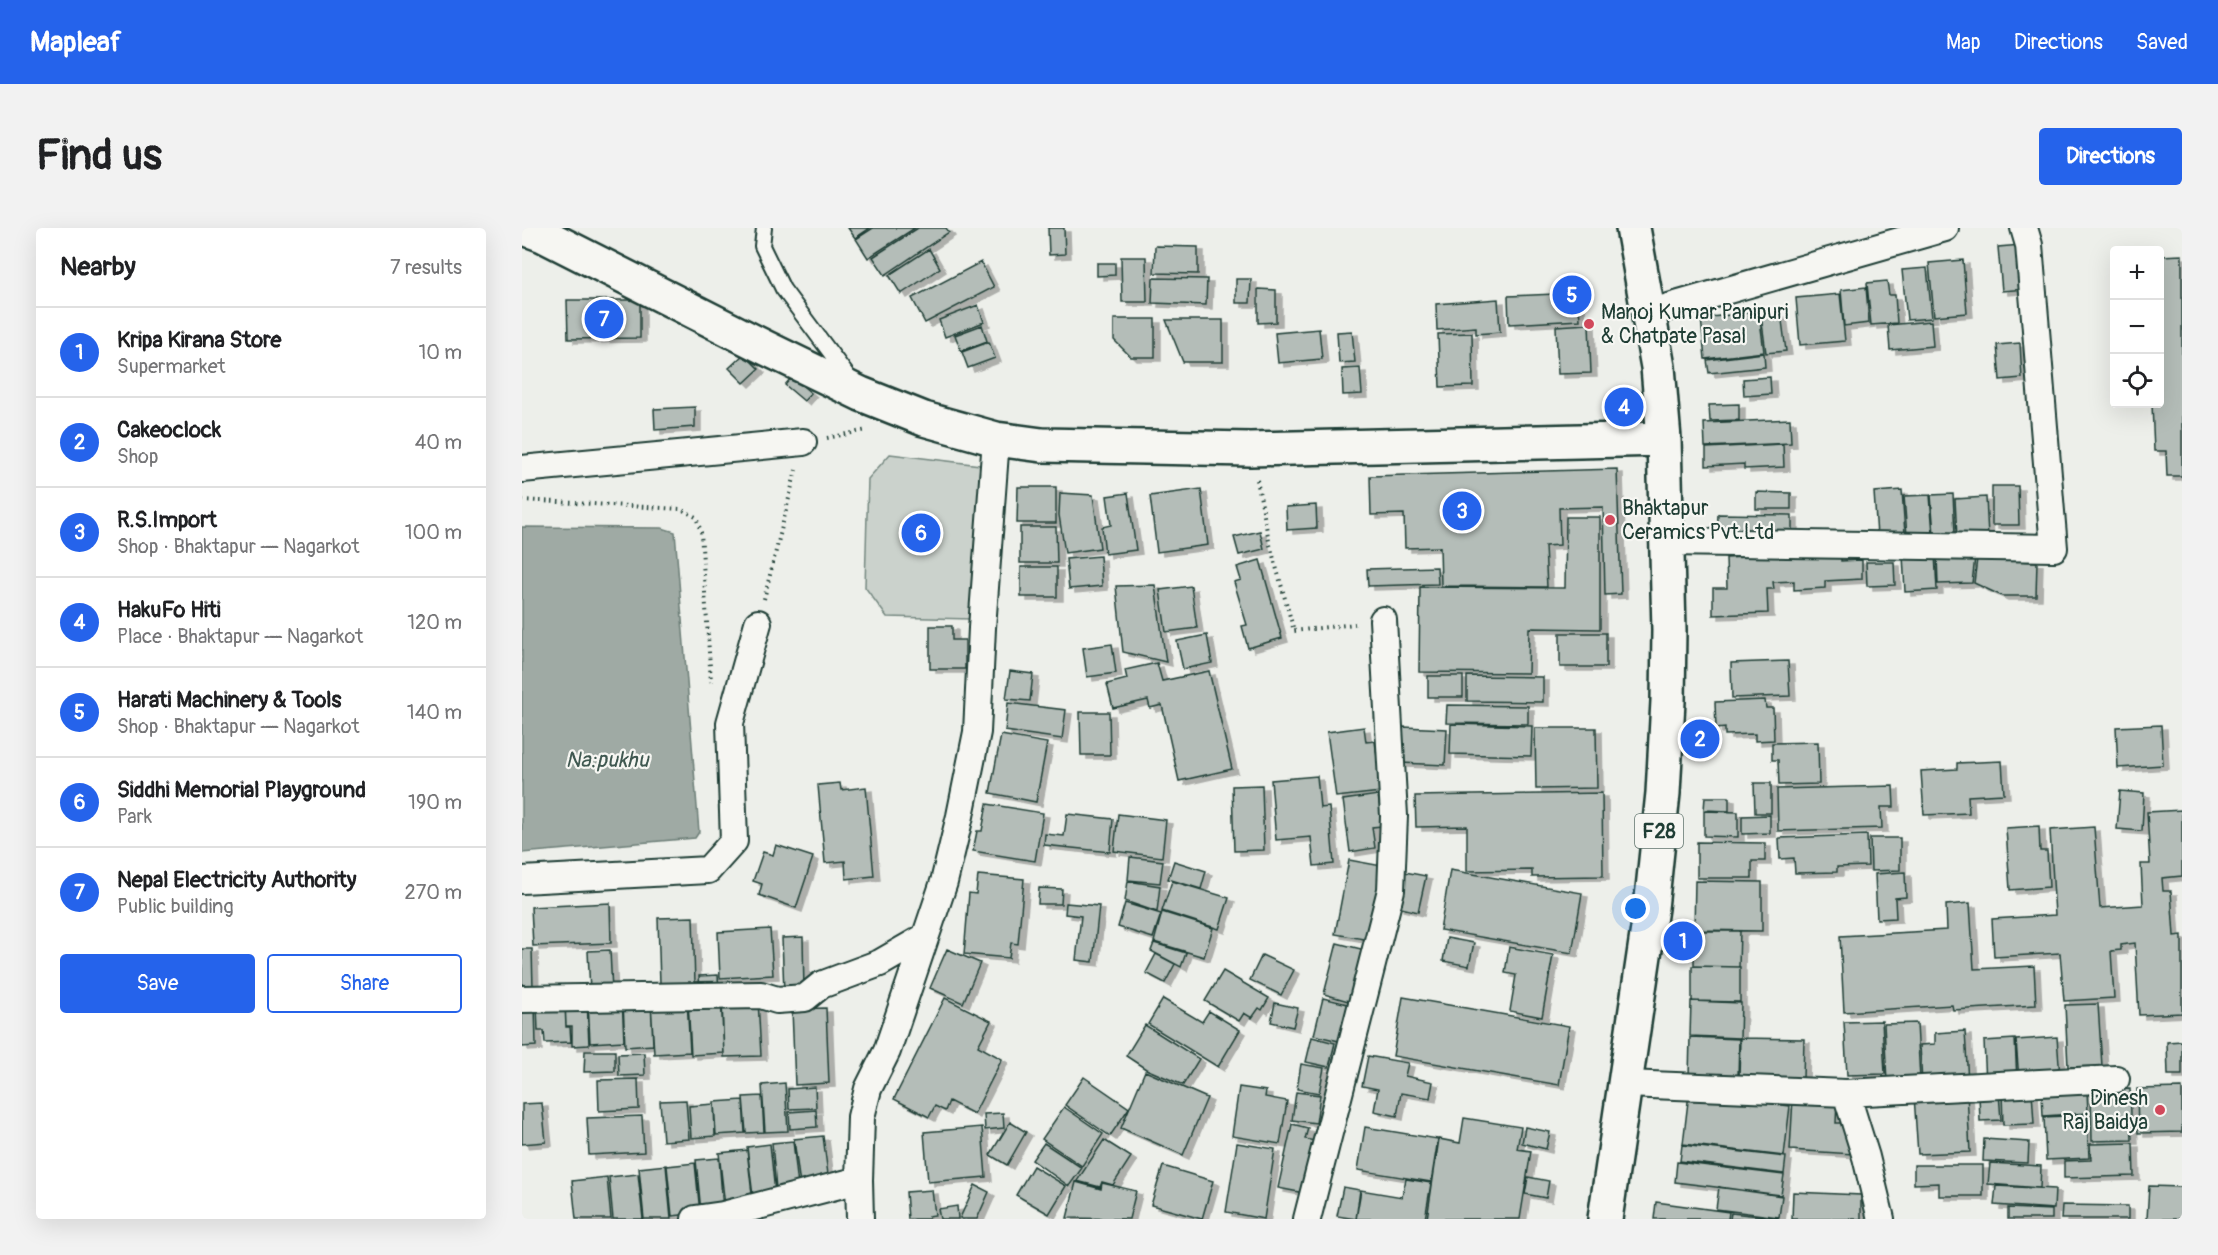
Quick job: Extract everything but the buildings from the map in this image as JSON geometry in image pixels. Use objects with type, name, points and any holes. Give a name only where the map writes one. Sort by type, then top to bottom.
[{"type":"main road","points":[[524,228],[543,235],[861,394],[924,419],[996,439],[1042,445],[1250,449],[1664,439]]},
{"type":"main road","name":"F28","points":[[1605,1219],[1651,908],[1663,793],[1669,630],[1664,439],[1658,367],[1633,228]]},
{"type":"street","points":[[1648,313],[1945,228]]},
{"type":"street","points":[[1666,542],[2054,548],[2030,245],[2024,228]]},
{"type":"street","points":[[860,1219],[861,1117],[868,1089],[887,1051],[949,860],[977,732],[996,439]]},
{"type":"street","points":[[522,469],[803,442]]},
{"type":"street","points":[[1307,1219],[1391,890],[1394,816],[1383,620]]},
{"type":"street","points":[[522,880],[708,870],[734,841],[730,723],[758,623]]},
{"type":"street","points":[[522,999],[751,995],[777,1000],[805,998],[821,985],[880,963],[925,937]]},
{"type":"street","points":[[1626,1084],[1846,1093],[2116,1079]]},
{"type":"street","points":[[1846,1093],[1866,1157],[1881,1219]]},
{"type":"street","points":[[695,1219],[723,1215],[859,1180]]},
{"type":"lane","points":[[764,228],[762,246],[783,289],[861,394]]},
{"type":"path","points":[[758,623],[803,442]]},
{"type":"path","points":[[1250,449],[1269,541],[1294,631],[1383,620]]},
{"type":"path","points":[[522,500],[681,509],[696,516],[701,532],[712,692],[730,723]]},
{"type":"shaded area","points":[[890,454],[980,465],[972,619],[887,617],[865,587],[868,479]]},
{"type":"water","name":"Na:pukhu","points":[[522,527],[662,528],[675,532],[699,832],[695,838],[522,853]]},
{"type":"place","name":"Harati Machinery & Tools","points":[[1572,295]]},
{"type":"place","name":"Nepal Electricity Authority","points":[[604,319]]},
{"type":"place","name":"Manoj Kumar Panipuri & Chatpate Pasal","points":[[1589,324]]},
{"type":"place","name":"HakuFo Hiti","points":[[1624,407]]},
{"type":"place","name":"R.S.Import","points":[[1462,511]]},
{"type":"place","name":"Bhaktapur Ceramics Pvt.Ltd","points":[[1610,520]]},
{"type":"place","name":"Siddhi Memorial Playground","points":[[921,533]]},
{"type":"place","name":"Cakeoclock","points":[[1700,739]]},
{"type":"place","name":"Kripa Kirana Store","points":[[1683,941]]},
{"type":"place","name":"Dinesh Raj Baidya","points":[[2160,1110]]}]
